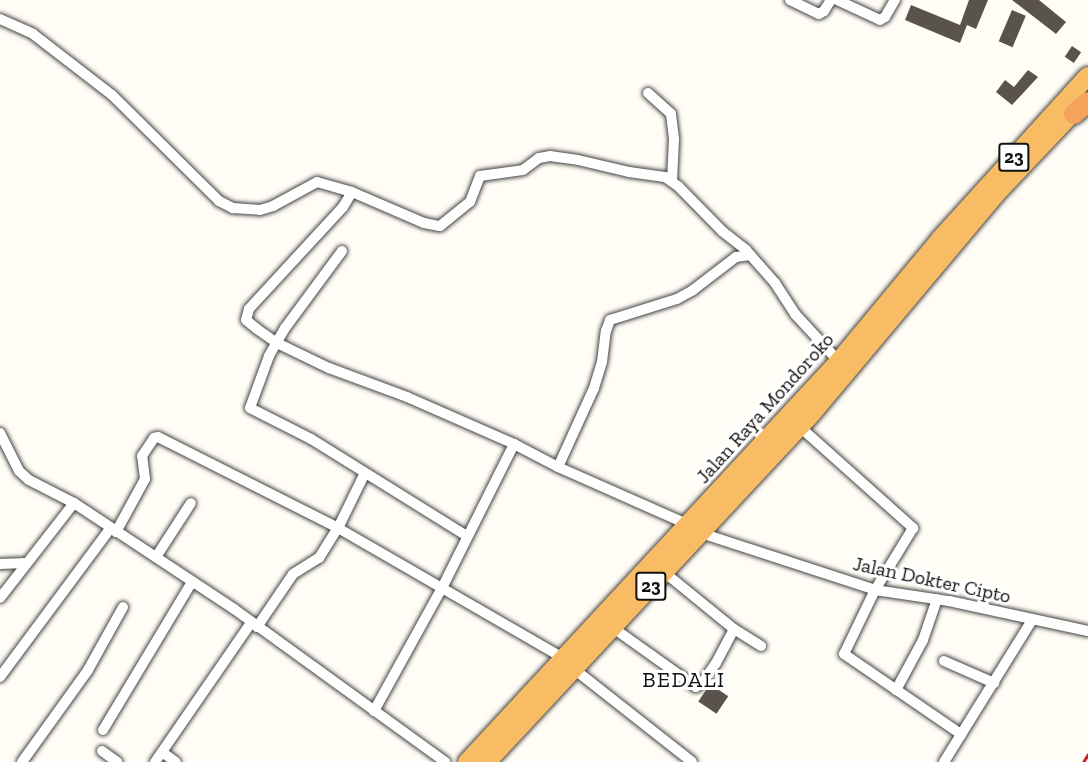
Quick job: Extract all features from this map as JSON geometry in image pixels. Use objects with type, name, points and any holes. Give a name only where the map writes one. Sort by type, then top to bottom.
[{"type":"highway","name":"Jalan Raya Mondoroko","points":[[568,663],[612,627],[664,572],[695,529],[800,427],[843,366],[955,223],[1088,76]]},
{"type":"highway","name":"Jalan Raya Mondoroko","points":[[467,762],[497,741],[695,529],[995,195],[1081,108],[1088,96]]},
{"type":"highway","name":"Jalan Raya Mondoroko","points":[[487,762],[497,741]]},
{"type":"street","points":[[790,0],[819,14],[837,0],[880,20],[885,17],[896,0]]},
{"type":"street","points":[[0,19],[33,34],[112,95],[219,201],[233,208],[260,210],[273,206],[317,182],[352,192],[424,223],[440,226],[470,202],[482,175],[523,170],[535,160],[544,157],[578,160],[629,172],[661,176],[675,183],[750,255],[775,283],[795,314],[843,366]]},
{"type":"street","points":[[648,93],[671,114],[675,183]]},
{"type":"street","name":"Jalan Dokter Cipto","points":[[352,192],[343,207],[253,304],[246,314],[246,320],[249,323],[329,368],[407,397],[514,444],[558,467],[695,529],[875,590],[937,599],[1088,631]]},
{"type":"street","points":[[342,251],[285,328],[262,370],[250,408],[311,439],[467,536]]},
{"type":"street","points":[[558,467],[594,388],[610,320],[677,299],[693,290],[736,257],[750,255]]},
{"type":"street","points":[[800,427],[913,526],[875,590],[844,654],[961,734]]},
{"type":"street","points":[[0,433],[19,471],[29,480],[74,503],[113,531],[156,557],[445,762]]},
{"type":"street","points":[[0,677],[113,531],[145,479],[141,459],[156,437],[338,528],[568,663],[692,762]]},
{"type":"street","points":[[374,711],[442,588],[514,444]]},
{"type":"street","points":[[154,762],[293,574],[316,562],[338,528],[365,473]]},
{"type":"street","points":[[0,598],[74,503]]},
{"type":"street","points":[[156,557],[191,503]]},
{"type":"street","points":[[0,564],[26,563]]},
{"type":"street","points":[[664,572],[734,629],[761,646]]},
{"type":"street","points":[[103,730],[192,582]]},
{"type":"street","points":[[896,690],[923,640],[937,599]]},
{"type":"street","points":[[22,762],[87,670],[123,607]]},
{"type":"street","points":[[944,762],[1032,620]]},
{"type":"street","points":[[612,627],[688,684],[696,687],[716,663],[734,629]]},
{"type":"street","points":[[944,661],[994,683]]},
{"type":"street","points":[[102,751],[117,762]]},
{"type":"street","points":[[162,752],[176,762]]},
{"type":"building","points":[[969,0],[988,0],[976,29],[967,25],[960,43],[905,20],[911,5],[960,25]]},
{"type":"building","points":[[1012,0],[1039,0],[1066,22],[1056,34]]},
{"type":"building","points":[[1012,10],[1026,16],[1013,47],[999,41]]},
{"type":"building","points":[[1072,46],[1081,52],[1074,63],[1065,57]]},
{"type":"building","points":[[1028,70],[1038,77],[1012,105],[996,92],[1005,80],[1014,87]]},
{"type":"building","points":[[710,684],[728,696],[716,714],[698,701]]},
{"type":"railway","points":[[1083,762],[1088,754]]},
{"type":"district","name":"BEDALI","points":[[684,680]]}]
